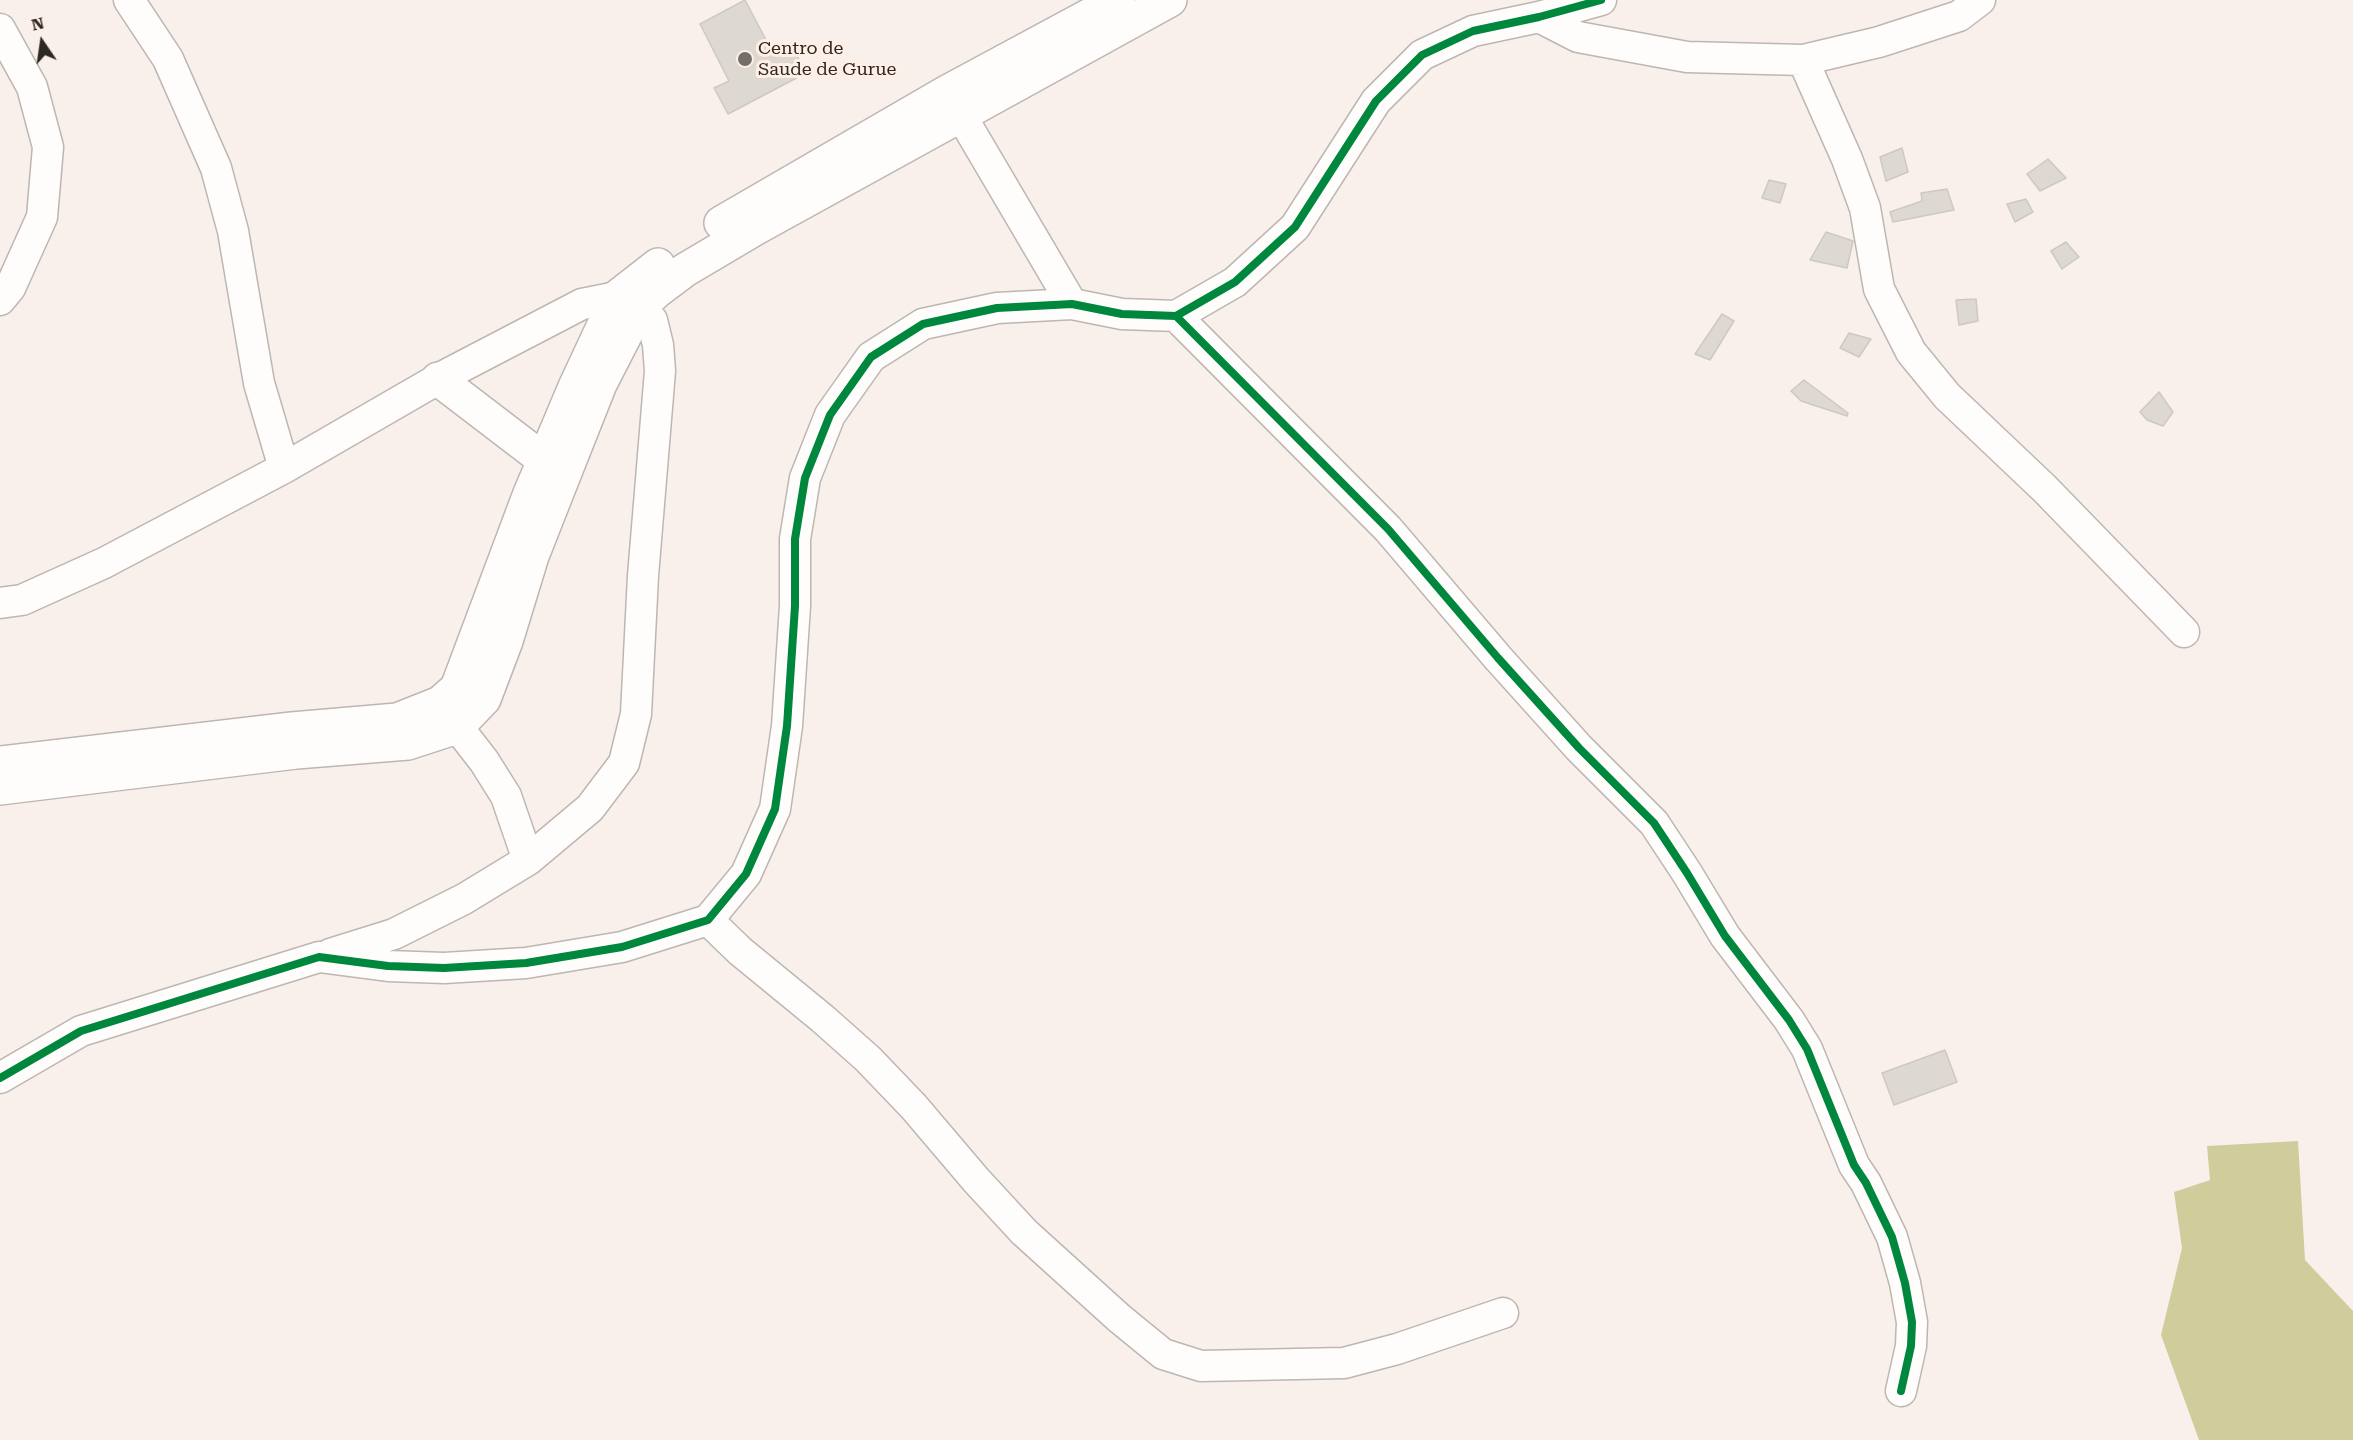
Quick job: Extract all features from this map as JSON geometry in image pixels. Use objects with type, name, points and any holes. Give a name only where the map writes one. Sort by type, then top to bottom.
[{"type":"main road","points":[[954,104],[1118,0]]},
{"type":"main road","points":[[448,715],[544,460],[628,302],[674,253],[742,210],[1170,0]]},
{"type":"main road","points":[[0,788],[98,763],[397,720],[448,715],[484,699],[506,641],[532,556],[600,384],[628,302]]},
{"type":"main road","points":[[438,379],[544,460]]},
{"type":"main road","points":[[0,763],[98,763]]},
{"type":"street","points":[[129,0],[171,66],[216,168],[233,231],[259,383],[284,468]]},
{"type":"street","points":[[319,957],[388,966],[433,968],[526,963],[622,947],[708,920],[746,874],[775,809],[788,726],[795,606],[795,539],[805,478],[830,415],[872,357],[923,324],[997,308],[1072,304],[1122,314],[1176,316],[1235,282],[1295,226],[1376,101],[1422,55],[1473,31],[1539,17],[1601,0]]},
{"type":"street","points":[[1539,17],[1578,38],[1687,57],[1803,60],[1878,42],[1959,16],[1980,0]]},
{"type":"street","points":[[0,29],[32,87],[48,147],[42,217],[10,288],[0,300]]},
{"type":"street","points":[[1803,60],[1847,159],[1865,208],[1879,290],[1911,352],[1947,396],[2045,489],[2184,632]]},
{"type":"street","points":[[954,104],[1072,304]]},
{"type":"street","points":[[0,603],[22,600],[104,563],[284,468],[438,379],[582,304],[628,302],[652,320],[658,345],[660,371],[643,576],[636,714],[624,763],[590,808],[528,860],[464,899],[394,934],[81,1031],[0,1078]]},
{"type":"street","points":[[1176,316],[1388,529],[1578,748],[1654,823],[1725,936],[1789,1020],[1808,1049],[1854,1165],[1866,1183],[1892,1237],[1905,1283],[1912,1322],[1911,1346],[1901,1391]]},
{"type":"street","points":[[448,715],[484,760],[506,796],[528,860]]},
{"type":"street","points":[[708,920],[740,951],[823,1018],[868,1059],[914,1107],[1023,1232],[1163,1354],[1201,1366],[1344,1363],[1397,1349],[1503,1313]]},
{"type":"shaded area","points":[[2298,1141],[2305,1260],[2353,1311],[2353,1440],[2199,1440],[2161,1335],[2182,1248],[2174,1192],[2210,1180],[2207,1146]]},
{"type":"building","points":[[745,0],[775,57],[793,48],[806,73],[728,114],[714,88],[729,81],[700,24]]},
{"type":"building","points":[[1902,148],[1908,172],[1886,181],[1880,157]]},
{"type":"building","points":[[2048,159],[2066,178],[2040,191],[2027,174]]},
{"type":"building","points":[[1769,180],[1786,184],[1780,203],[1762,198]]},
{"type":"building","points":[[1947,189],[1954,210],[1893,222],[1890,212],[1922,201],[1921,193]]},
{"type":"building","points":[[2026,199],[2033,212],[2015,222],[2007,204]]},
{"type":"building","points":[[1826,232],[1853,241],[1847,268],[1810,260]]},
{"type":"building","points":[[2066,242],[2079,257],[2062,269],[2051,251]]},
{"type":"building","points":[[1976,299],[1978,321],[1959,325],[1956,300]]},
{"type":"building","points":[[1722,314],[1734,321],[1710,360],[1695,354]]},
{"type":"building","points":[[1849,333],[1871,339],[1859,357],[1840,348]]},
{"type":"building","points":[[1804,380],[1848,413],[1847,416],[1801,401],[1791,391]]},
{"type":"building","points":[[2159,392],[2173,412],[2163,426],[2147,420],[2140,412]]},
{"type":"building","points":[[1945,1050],[1957,1082],[1894,1105],[1882,1073]]},
{"type":"cycle path","points":[[0,1078],[81,1031],[319,957],[388,966],[444,968],[526,963],[622,947],[708,920],[746,874],[775,809],[787,726],[795,606],[795,539],[805,478],[830,415],[871,357],[923,324],[997,308],[1072,304],[1122,314],[1176,316],[1235,282],[1295,227],[1376,101],[1422,55],[1473,31],[1539,17],[1601,0]]},
{"type":"cycle path","points":[[1176,316],[1388,529],[1498,658],[1579,748],[1654,823],[1725,936],[1789,1020],[1807,1049],[1854,1165],[1866,1183],[1892,1237],[1905,1283],[1912,1322],[1911,1346],[1901,1391]]},
{"type":"place","name":"Centro de Saude de Gurue","points":[[745,59]]}]
